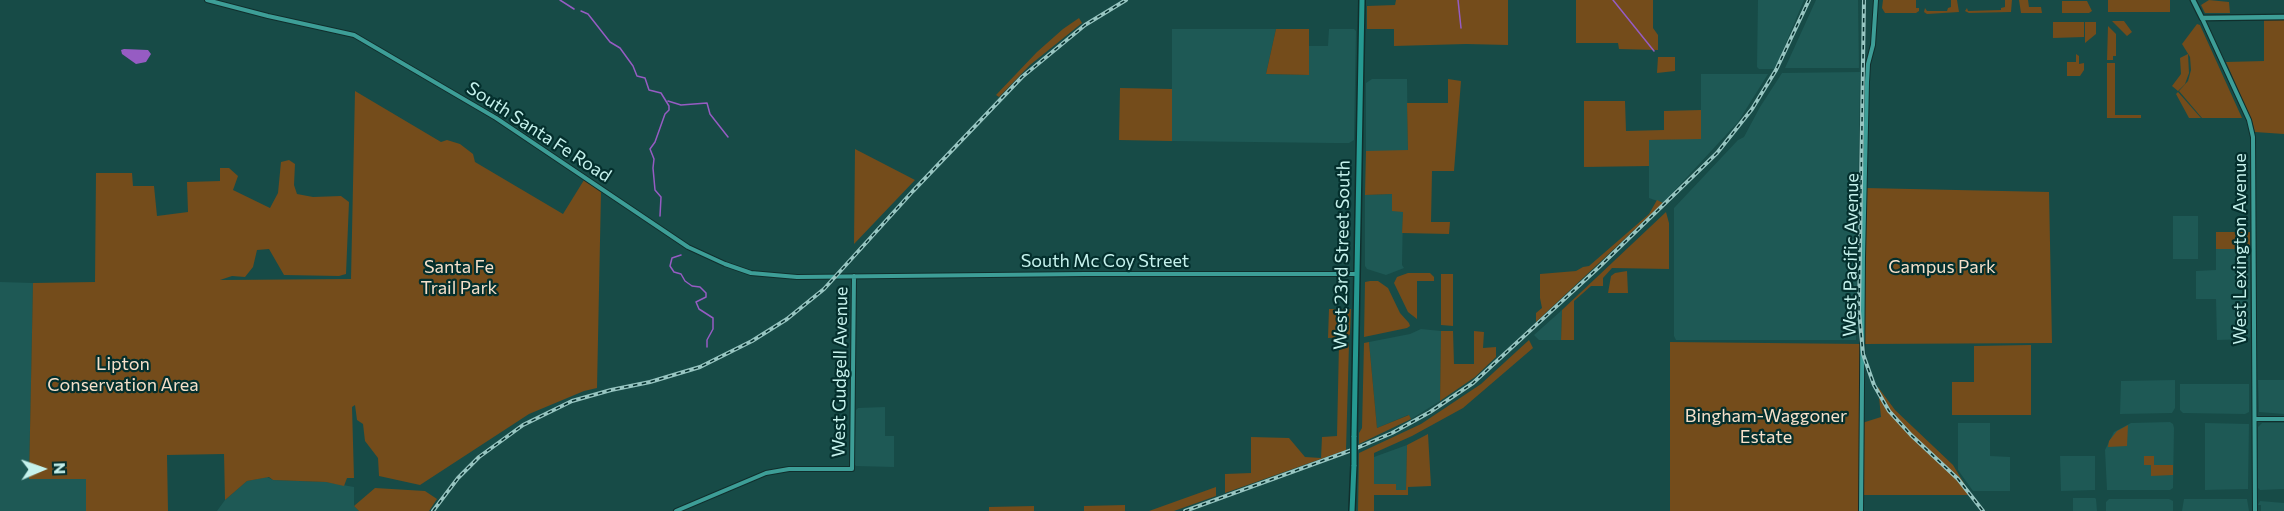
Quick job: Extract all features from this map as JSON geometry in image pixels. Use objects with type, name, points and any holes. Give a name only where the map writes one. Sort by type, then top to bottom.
[{"type":"main road","name":"West 23rd Street South","points":[[1352,511],[1362,0]]},
{"type":"main road","name":"West Lexington Avenue","points":[[2193,0],[2202,18]]},
{"type":"main road","points":[[2202,18],[2284,17]]},
{"type":"street","name":"South Santa Fe Road","points":[[207,0],[354,35],[496,118],[688,247],[725,264],[752,273],[788,277],[854,276]]},
{"type":"street","name":"West Pacific Avenue","points":[[1861,511],[1863,257],[1868,70],[1873,51],[1876,0]]},
{"type":"street","name":"West Lexington Avenue","points":[[2202,18],[2249,120],[2253,137],[2255,511]]},
{"type":"street","name":"South Mc Coy Street","points":[[854,276],[1356,274]]},
{"type":"street","name":"West Gudgell Avenue","points":[[676,511],[766,473],[789,469],[852,469],[854,276]]},
{"type":"street","points":[[2254,419],[2284,419]]},
{"type":"shaded area","points":[[1758,0],[1804,0],[1775,69],[1757,67]]},
{"type":"shaded area","points":[[1816,0],[1858,0],[1859,68],[1785,68]]},
{"type":"shaded area","points":[[1172,29],[1276,29],[1266,74],[1308,75],[1309,46],[1328,46],[1329,29],[1354,29],[1356,31],[1354,140],[1349,143],[1172,141]]},
{"type":"shaded area","points":[[121,50],[148,50],[151,54],[146,62],[136,64],[122,54]]},
{"type":"shaded area","points":[[1860,72],[1856,340],[1676,340],[1674,336],[1674,208],[1738,140],[1744,137],[1782,73]]},
{"type":"shaded area","points":[[1701,74],[1768,74],[1738,122],[1663,203],[1649,198],[1649,140],[1701,138]]},
{"type":"shaded area","points":[[1372,79],[1407,79],[1408,151],[1366,151],[1366,83]]},
{"type":"shaded area","points":[[1392,194],[1403,211],[1402,265],[1404,268],[1386,275],[1367,269],[1365,266],[1365,195]]},
{"type":"shaded area","points":[[2173,216],[2198,216],[2198,259],[2173,259]]},
{"type":"shaded area","points":[[2216,249],[2250,249],[2250,337],[2248,339],[2217,340],[2216,299],[2196,299],[2196,271],[2216,270]]},
{"type":"shaded area","points":[[0,282],[33,283],[29,479],[86,479],[86,511],[0,511]]},
{"type":"shaded area","points":[[1562,310],[1561,340],[1539,340],[1534,335]]},
{"type":"shaded area","points":[[1421,329],[1441,331],[1440,401],[1411,419],[1408,415],[1377,428],[1369,342],[1410,334]]},
{"type":"shaded area","points":[[2175,380],[2175,408],[2172,413],[2120,414],[2121,381]]},
{"type":"shaded area","points":[[2258,380],[2284,380],[2284,414],[2259,412]]},
{"type":"shaded area","points":[[2180,384],[2249,384],[2249,412],[2245,414],[2183,413],[2180,410]]},
{"type":"shaded area","points":[[885,407],[885,436],[894,436],[894,467],[856,466],[854,464],[856,410]]},
{"type":"shaded area","points":[[2170,422],[2174,428],[2173,488],[2170,490],[2107,490],[2105,450],[2114,432],[2131,423]]},
{"type":"shaded area","points":[[1958,423],[1990,423],[1990,456],[2010,457],[2010,491],[1973,491],[1958,470]]},
{"type":"shaded area","points":[[2205,423],[2249,424],[2248,489],[2205,490]]},
{"type":"shaded area","points":[[2262,423],[2284,423],[2284,489],[2260,490],[2258,488],[2258,427]]},
{"type":"shaded area","points":[[1407,445],[1406,490],[1396,490],[1396,484],[1374,484],[1374,457]]},
{"type":"shaded area","points":[[2060,456],[2095,456],[2095,490],[2061,491]]},
{"type":"shaded area","points":[[267,477],[273,480],[326,482],[354,487],[354,506],[359,511],[217,511],[225,500],[247,481]]},
{"type":"shaded area","points":[[2073,498],[2095,498],[2097,511],[2073,511]]},
{"type":"shaded area","points":[[2109,499],[2169,499],[2173,501],[2173,511],[2106,511],[2106,502]]},
{"type":"shaded area","points":[[2184,499],[2247,499],[2249,511],[2182,511]]},
{"type":"shaded area","points":[[2260,501],[2284,503],[2284,511],[2261,511],[2261,505],[2258,505]]},
{"type":"green space","points":[[1396,0],[1508,0],[1508,45],[1394,46],[1394,29],[1367,29],[1367,6],[1395,5]]},
{"type":"green space","points":[[1576,0],[1653,0],[1653,28],[1658,35],[1658,50],[1619,49],[1618,43],[1576,43]]},
{"type":"green space","points":[[1883,0],[1916,0],[1916,8],[1919,8],[1919,11],[1916,13],[1885,13],[1882,8]]},
{"type":"green space","points":[[1951,0],[1957,0],[1959,12],[1927,14],[1924,12],[1925,8],[1927,11],[1947,11],[1951,7]]},
{"type":"green space","points":[[2005,0],[2012,0],[2011,12],[1969,13],[1965,11],[1967,8],[1968,11],[2001,10],[2005,7]]},
{"type":"green space","points":[[2019,0],[2028,0],[2029,7],[2041,7],[2042,13],[2021,13]]},
{"type":"green space","points":[[2108,0],[2170,0],[2170,12],[2108,12]]},
{"type":"green space","points":[[2209,0],[2229,2],[2230,13],[2205,13],[2201,5]]},
{"type":"green space","points":[[2062,1],[2087,1],[2092,11],[2062,13]]},
{"type":"green space","points":[[1079,18],[1082,23],[1030,65],[999,97],[996,95],[1037,52]]},
{"type":"green space","points":[[2264,20],[2284,20],[2284,134],[2255,132],[2226,62],[2264,61]]},
{"type":"green space","points":[[2112,21],[2124,21],[2132,32],[2127,36]]},
{"type":"green space","points":[[2053,22],[2084,22],[2084,37],[2053,38]]},
{"type":"green space","points":[[2085,22],[2096,22],[2096,34],[2085,43]]},
{"type":"green space","points":[[2197,24],[2200,25],[2242,118],[2202,118],[2179,91],[2188,81],[2191,70],[2190,57],[2182,44]]},
{"type":"green space","points":[[2108,26],[2116,34],[2116,56],[2113,56],[2113,60],[2107,60]]},
{"type":"green space","points":[[1276,29],[1309,29],[1309,75],[1266,74]]},
{"type":"green space","points":[[2076,54],[2079,56],[2079,64],[2084,63],[2084,70],[2080,76],[2067,76],[2067,62],[2076,62]]},
{"type":"green space","points":[[2188,54],[2189,73],[2185,84],[2178,91],[2172,86],[2181,74],[2180,58]]},
{"type":"green space","points":[[1658,57],[1675,57],[1675,71],[1657,73]]},
{"type":"green space","points":[[2107,63],[2115,63],[2115,115],[2141,115],[2141,118],[2107,118]]},
{"type":"green space","points":[[1448,79],[1461,81],[1454,171],[1432,171],[1431,222],[1450,222],[1449,234],[1402,233],[1403,212],[1392,211],[1392,194],[1365,195],[1366,151],[1408,150],[1407,103],[1448,103]]},
{"type":"green space","points":[[1120,88],[1172,89],[1172,141],[1119,140]]},
{"type":"green space","points":[[355,91],[441,142],[447,140],[460,144],[473,154],[475,162],[563,214],[584,180],[601,192],[597,388],[584,391],[529,414],[420,485],[379,476],[378,458],[365,441],[363,424],[357,420],[355,405],[352,407],[354,478],[347,478],[344,486],[326,482],[273,480],[269,477],[247,481],[225,500],[224,454],[167,455],[168,511],[86,511],[86,479],[29,479],[33,283],[95,282],[96,173],[132,173],[133,186],[154,186],[157,216],[188,212],[187,182],[220,181],[220,168],[229,168],[238,176],[233,190],[270,208],[278,193],[281,162],[289,160],[295,164],[294,185],[297,194],[313,197],[341,196],[349,202],[346,274],[339,276],[284,275],[269,249],[257,250],[253,267],[245,277],[232,276],[220,280],[351,279]]},
{"type":"green space","points":[[2178,92],[2201,118],[2189,118],[2176,94]]},
{"type":"green space","points":[[1584,101],[1625,101],[1626,131],[1664,130],[1664,111],[1701,110],[1701,139],[1649,140],[1649,166],[1584,167]]},
{"type":"green space","points":[[855,149],[915,180],[854,244]]},
{"type":"green space","points":[[1865,188],[2049,192],[2052,343],[1864,344],[1862,423],[1881,417],[1878,387],[1895,410],[1953,465],[1971,495],[1862,495],[1861,511],[1670,511],[1670,342],[1863,344]]},
{"type":"green space","points":[[1657,200],[1663,203],[1536,322],[1536,313],[1542,308],[1540,274],[1576,271],[1589,266],[1649,214]]},
{"type":"green space","points":[[1666,212],[1669,223],[1669,269],[1612,268],[1603,278],[1603,286],[1591,286],[1574,301],[1574,340],[1561,340],[1562,310]]},
{"type":"green space","points":[[2216,232],[2250,232],[2250,249],[2216,249]]},
{"type":"green space","points":[[1627,271],[1628,293],[1608,293],[1611,276]]},
{"type":"green space","points":[[1408,273],[1430,273],[1434,277],[1434,281],[1417,281],[1417,319],[1408,312],[1394,283],[1397,277]]},
{"type":"green space","points":[[1441,274],[1453,274],[1453,326],[1441,325]]},
{"type":"green space","points":[[1378,281],[1388,288],[1400,313],[1410,326],[1364,337],[1365,282]]},
{"type":"green space","points":[[1329,309],[1351,309],[1348,337],[1328,338]]},
{"type":"green space","points":[[1441,331],[1453,331],[1454,364],[1474,364],[1474,331],[1484,332],[1483,348],[1496,347],[1496,357],[1475,377],[1440,401]]},
{"type":"green space","points":[[1529,340],[1533,348],[1463,408],[1412,436],[1374,453],[1374,484],[1396,484],[1396,490],[1406,490],[1407,445],[1428,434],[1431,486],[1408,487],[1408,495],[1374,495],[1374,511],[1358,511],[1359,453],[1421,424],[1481,384]]},
{"type":"green space","points":[[1369,342],[1377,428],[1409,415],[1411,419],[1359,444],[1359,433],[1362,428],[1364,343]]},
{"type":"green space","points":[[1339,343],[1349,344],[1346,450],[1225,493],[1225,474],[1251,473],[1251,437],[1289,438],[1305,457],[1321,458],[1322,437],[1337,436]]},
{"type":"green space","points":[[2031,345],[2031,415],[1952,415],[1952,382],[1974,382],[1974,346]]},
{"type":"green space","points":[[2128,425],[2127,446],[2108,447],[2109,441],[2117,431]]},
{"type":"green space","points":[[2144,456],[2154,456],[2154,465],[2173,465],[2173,475],[2151,476],[2151,465],[2144,465]]},
{"type":"green space","points":[[1216,487],[1216,496],[1174,511],[1149,511]]},
{"type":"green space","points":[[375,488],[425,491],[437,499],[429,511],[359,511],[354,506]]},
{"type":"green space","points":[[1125,505],[1125,511],[1084,511],[1084,506]]},
{"type":"green space","points":[[1034,506],[1034,511],[989,511],[989,507]]},
{"type":"waterway","points":[[560,0],[574,9]]},
{"type":"waterway","points":[[1458,0],[1461,28]]},
{"type":"waterway","points":[[1613,0],[1654,51]]},
{"type":"waterway","points":[[581,11],[588,14],[610,42],[620,48],[637,76],[645,78],[649,90],[661,93],[669,106],[650,149],[654,159],[655,190],[661,197],[660,216]]},
{"type":"waterway","points":[[668,101],[681,105],[707,103],[710,114],[728,137]]},
{"type":"waterway","points":[[681,255],[672,258],[670,266],[674,272],[681,274],[685,281],[692,286],[700,287],[706,293],[706,297],[696,302],[699,309],[713,318],[713,329],[707,340],[707,347]]},
{"type":"railway","points":[[433,511],[458,478],[479,457],[523,425],[572,401],[700,367],[752,341],[787,319],[824,289],[913,191],[1022,77],[1085,25],[1126,0]]},
{"type":"railway","points":[[1185,511],[1352,450],[1392,433],[1430,412],[1473,383],[1598,268],[1717,153],[1752,109],[1776,70],[1809,0]]},
{"type":"railway","points":[[1864,0],[1859,311],[1863,354],[1874,385],[1889,411],[1958,479],[1983,511]]},
{"type":"park label","name":"Campus Park","points":[[1942,267]]},
{"type":"park label","name":"Santa Fe Trail Park","points":[[459,277]]},
{"type":"park label","name":"Lipton Conservation Area","points":[[123,374]]},
{"type":"park label","name":"Bingham-Waggoner Estate","points":[[1766,426]]}]
